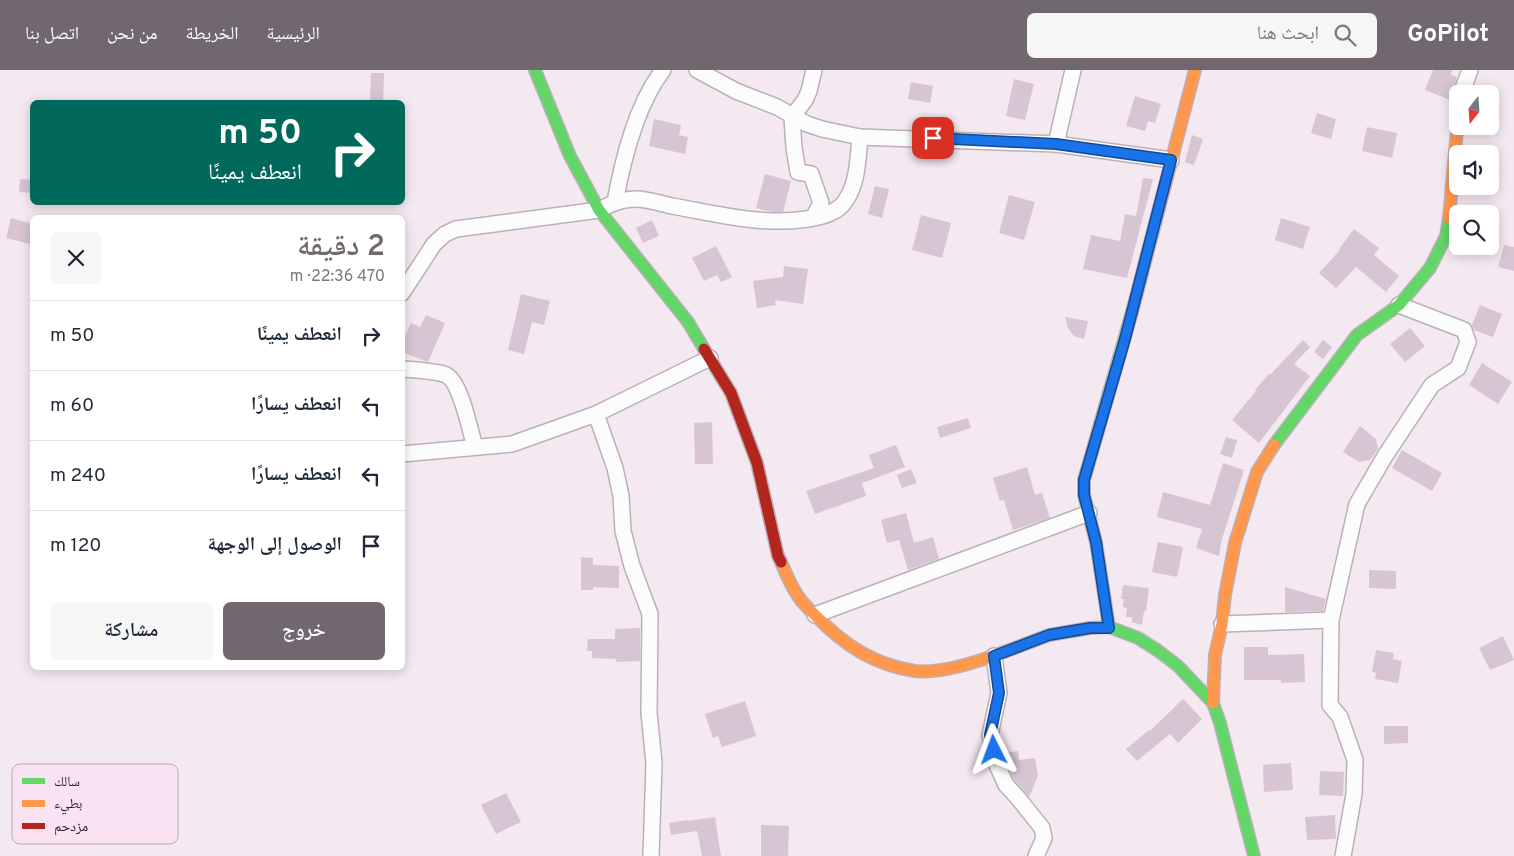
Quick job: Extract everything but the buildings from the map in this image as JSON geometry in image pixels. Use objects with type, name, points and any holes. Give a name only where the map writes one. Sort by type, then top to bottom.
[{"type":"street","points":[[535,70],[570,156],[599,210],[688,322],[731,392],[752,447],[762,482],[778,556],[799,598],[834,634],[850,647],[873,659],[916,671],[943,670],[994,656],[1049,635],[1090,628],[1109,628],[1138,638],[1178,666],[1213,704],[1220,723],[1254,856]]},
{"type":"street","points":[[616,202],[620,177],[641,106],[653,83],[663,70]]},
{"type":"street","points":[[697,70],[736,91],[777,107],[806,124],[860,137],[1056,144],[1171,160]]},
{"type":"street","points":[[405,288],[434,244],[445,234],[456,229],[599,210],[616,202],[636,199],[752,220],[784,222],[813,218],[821,203],[811,174],[798,172],[792,117],[805,100],[814,70]]},
{"type":"street","points":[[1056,144],[1073,70]]},
{"type":"street","points":[[1109,628],[1096,542],[1084,495],[1084,480],[1125,339],[1195,70]]},
{"type":"street","points":[[1464,85],[1470,70]]},
{"type":"street","points":[[1213,704],[1215,655],[1222,624],[1224,595],[1236,543],[1257,472],[1270,450],[1357,335],[1399,305],[1430,268],[1446,236],[1457,135]]},
{"type":"street","points":[[784,222],[820,217],[838,209],[847,199],[858,163],[860,137]]},
{"type":"street","points":[[1343,856],[1354,794],[1355,760],[1340,717],[1330,705],[1331,620],[1357,504],[1385,456],[1432,385],[1458,368],[1468,342],[1464,330],[1399,305]]},
{"type":"street","points":[[405,454],[512,444],[596,414],[710,358]]},
{"type":"street","points":[[405,369],[445,374],[452,379],[458,389],[475,447]]},
{"type":"street","points":[[596,414],[617,478],[621,496],[623,532],[632,566],[650,614],[649,714],[654,763],[651,856]]},
{"type":"street","points":[[815,615],[1089,513]]},
{"type":"street","points":[[1222,624],[1331,620]]},
{"type":"street","points":[[994,656],[999,693],[990,735],[997,765],[1006,785],[1042,828],[1044,838],[1036,856]]},
{"type":"traffic: fast","points":[[535,70],[570,156],[599,210],[688,322],[704,349]]},
{"type":"traffic: fast","points":[[1274,445],[1357,335],[1399,305],[1430,268],[1446,236],[1449,218]]},
{"type":"traffic: fast","points":[[1109,627],[1096,542],[1084,495],[1084,480],[1132,312]]},
{"type":"traffic: fast","points":[[1004,652],[1049,635],[1090,628],[1109,627],[1138,638],[1178,666],[1213,703],[1220,723],[1254,856]]},
{"type":"traffic: slow","points":[[1132,312],[1195,70]]},
{"type":"traffic: slow","points":[[1450,205],[1457,135]]},
{"type":"traffic: slow","points":[[1213,703],[1215,655],[1235,543],[1257,472],[1274,445]]},
{"type":"traffic: slow","points":[[781,562],[791,584],[807,607],[849,645],[873,659],[915,671],[936,671],[972,663],[1004,652]]},
{"type":"traffic: jam","points":[[704,349],[731,393],[757,463],[778,556],[781,562]]},
{"type":"route","points":[[933,138],[1056,144],[1171,160],[1125,339],[1084,480],[1084,495],[1096,542],[1109,628],[1090,628],[1049,635],[994,656],[999,693],[990,735],[994,750]]}]
